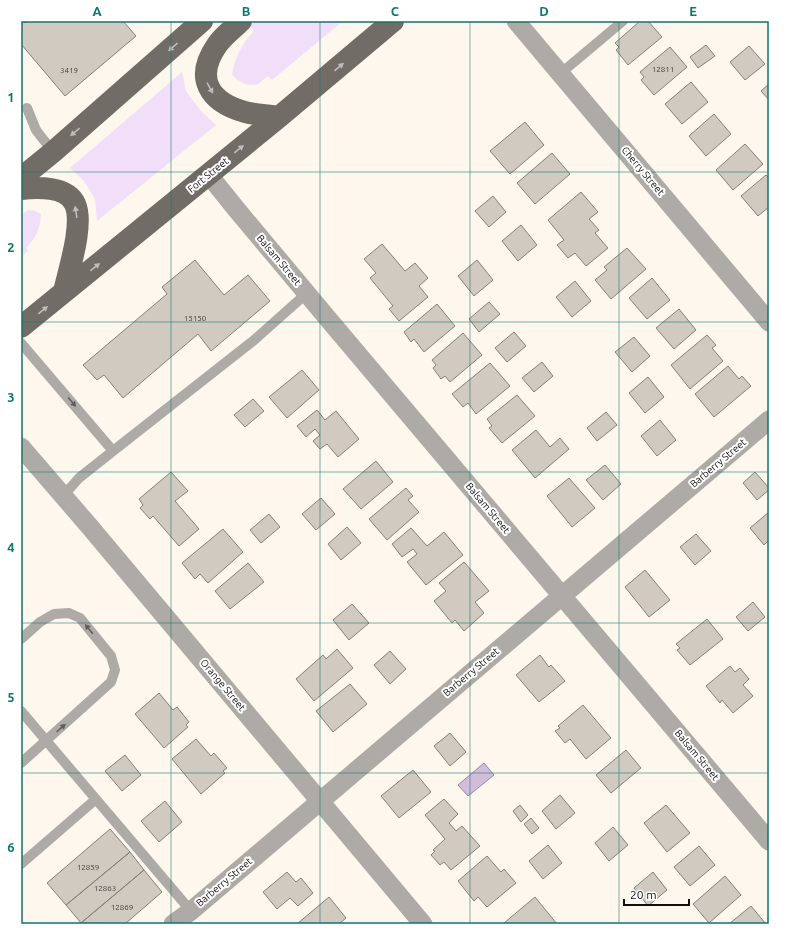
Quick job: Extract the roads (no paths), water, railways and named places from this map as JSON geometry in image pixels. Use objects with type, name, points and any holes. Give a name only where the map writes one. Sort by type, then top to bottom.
[{"type":"main road","points":[[21,178],[53,152],[202,21]]},
{"type":"main road","points":[[241,21],[217,45],[208,62],[205,77],[210,90],[218,100],[246,113],[279,117]]},
{"type":"main road","name":"Fort Street","points":[[21,327],[279,117],[393,21]]},
{"type":"main road","points":[[21,189],[49,188],[65,194],[74,202],[77,214],[77,233],[64,292]]},
{"type":"street","name":"Cherry Street","points":[[516,21],[769,322]]},
{"type":"street","name":"Balsam Street","points":[[208,174],[542,573],[562,594],[769,841]]},
{"type":"street","name":"Barberry Street","points":[[185,918],[562,594],[769,420]]},
{"type":"street","name":"Orange Street","points":[[21,447],[424,924]]},
{"type":"lane","points":[[561,74],[623,21]]},
{"type":"lane","points":[[27,108],[36,130],[53,152]]},
{"type":"lane","points":[[63,496],[80,478],[113,450],[253,341],[307,293]]},
{"type":"lane","points":[[21,343],[113,450]]},
{"type":"lane","points":[[21,639],[40,622],[54,614],[69,613],[80,618],[111,656],[115,670],[112,682],[21,763]]},
{"type":"lane","points":[[21,711],[96,799],[185,918]]},
{"type":"lane","points":[[21,864],[96,799]]}]
